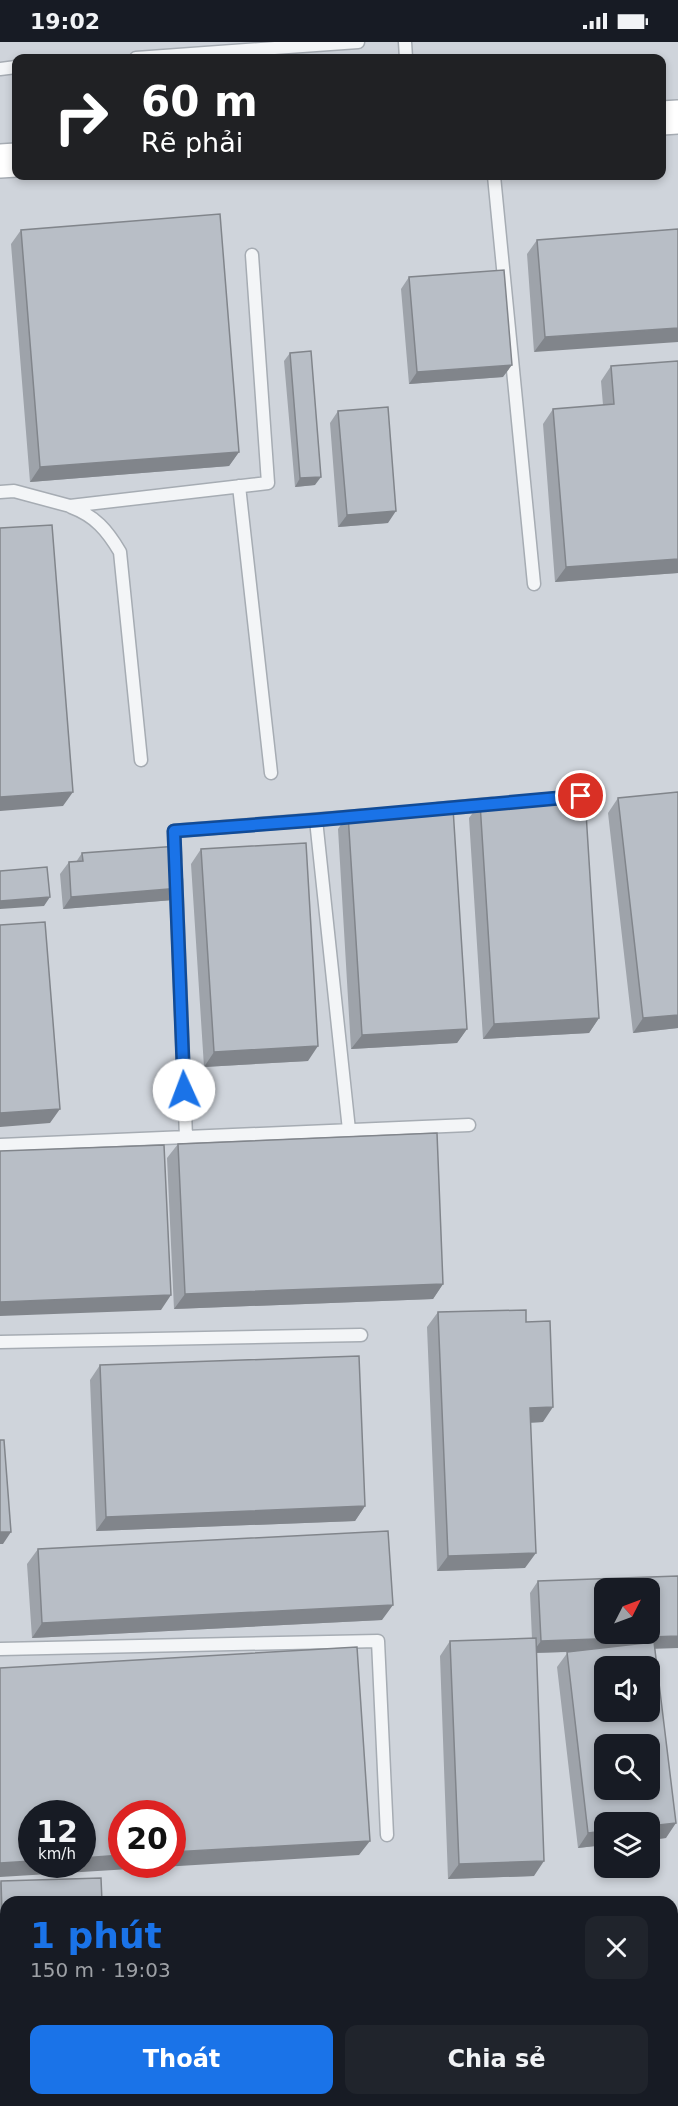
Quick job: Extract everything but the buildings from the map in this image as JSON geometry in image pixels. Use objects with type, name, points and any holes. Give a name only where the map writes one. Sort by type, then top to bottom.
[{"type":"lane","points":[[192,54],[358,42]]},
{"type":"lane","points":[[494,180],[534,584]]},
{"type":"lane","points":[[70,506],[268,483],[252,255]]},
{"type":"lane","points":[[239,486],[271,773]]},
{"type":"lane","points":[[0,492],[14,491],[83,511],[96,519],[108,532],[120,552],[141,760]]},
{"type":"lane","points":[[523,802],[581,796]]},
{"type":"lane","points":[[431,810],[500,804]]},
{"type":"lane","points":[[186,1137],[174,831],[374,815]]},
{"type":"lane","points":[[316,820],[349,1130]]},
{"type":"lane","points":[[0,1145],[469,1125]]},
{"type":"lane","points":[[0,1342],[361,1335]]},
{"type":"lane","points":[[0,1650],[378,1641],[387,1835]]},
{"type":"shaded area","points":[[0,42],[678,42],[678,1896],[0,1896]]},
{"type":"route","points":[[184,1090],[174,831],[581,796]]}]
